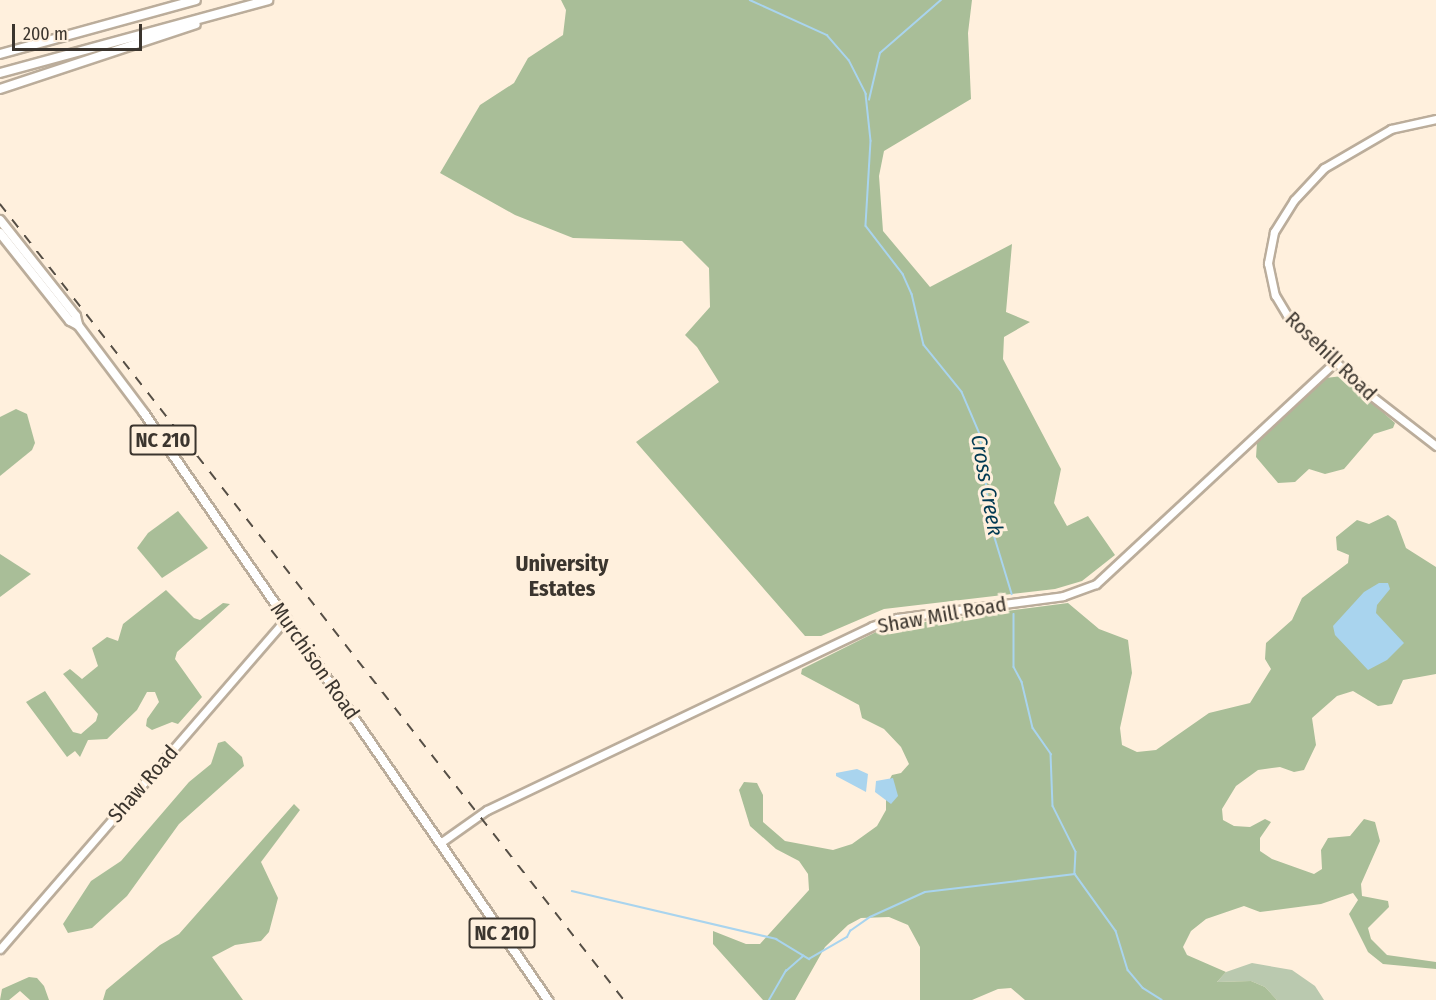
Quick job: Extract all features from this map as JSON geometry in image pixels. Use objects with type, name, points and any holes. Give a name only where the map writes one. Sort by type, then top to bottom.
[{"type":"highway","points":[[0,54],[196,0]]},
{"type":"highway","points":[[0,73],[268,0]]},
{"type":"highway","points":[[0,89],[254,4]]},
{"type":"main road","name":"Rosehill Road","points":[[1436,119],[1391,129],[1332,161],[1294,200],[1269,243],[1269,275],[1278,301],[1334,363],[1436,446]]},
{"type":"main road","name":"Murchison Road","points":[[0,220],[76,316],[78,325],[138,404],[548,1000]]},
{"type":"main road","name":"Murchison Road","points":[[0,233],[70,321],[78,325]]},
{"type":"main road","name":"Shaw Mill Road","points":[[440,843],[497,804],[872,626],[897,618],[1063,596],[1096,584],[1334,363]]},
{"type":"main road","name":"Shaw Road","points":[[0,949],[286,619]]},
{"type":"green space","points":[[561,0],[972,0],[968,33],[971,99],[884,151],[879,176],[883,231],[930,287],[1012,244],[1006,312],[1030,322],[1004,337],[1003,359],[1061,469],[1054,503],[1067,526],[1088,516],[1115,555],[1082,581],[1055,589],[884,609],[821,636],[805,636],[636,442],[719,382],[697,347],[685,335],[710,307],[709,268],[682,241],[573,238],[515,215],[440,173],[480,105],[514,83],[528,58],[563,35],[566,10]]},
{"type":"green space","points":[[1342,376],[1395,423],[1393,428],[1374,434],[1344,469],[1325,474],[1309,469],[1295,482],[1278,483],[1256,457],[1257,442],[1326,378]]},
{"type":"green space","points":[[16,409],[27,414],[35,443],[32,450],[0,476],[0,417]]},
{"type":"green space","points":[[178,511],[208,548],[162,578],[137,548],[148,533]]},
{"type":"green space","points":[[1388,515],[1396,521],[1406,548],[1436,567],[1436,674],[1403,680],[1392,704],[1378,706],[1353,691],[1337,696],[1312,718],[1316,745],[1304,770],[1294,772],[1280,767],[1258,770],[1236,786],[1222,809],[1223,820],[1234,826],[1250,827],[1265,819],[1271,822],[1260,838],[1260,851],[1272,859],[1314,874],[1322,869],[1321,850],[1328,838],[1350,836],[1364,819],[1375,822],[1380,841],[1361,884],[1362,896],[1388,901],[1389,907],[1368,928],[1371,939],[1387,955],[1436,962],[1436,969],[1383,964],[1368,952],[1349,914],[1358,900],[1353,893],[1321,904],[1260,912],[1244,906],[1206,919],[1191,931],[1183,947],[1187,955],[1226,972],[1217,982],[1251,981],[1265,987],[1277,1000],[1025,1000],[1011,988],[998,989],[972,1000],[920,1000],[920,947],[908,925],[889,917],[861,918],[848,925],[825,947],[795,1000],[763,1000],[713,944],[713,931],[746,944],[760,944],[809,890],[808,874],[799,861],[776,849],[750,826],[739,790],[744,782],[757,783],[763,795],[763,822],[785,841],[833,850],[852,844],[877,826],[886,810],[886,786],[892,775],[901,773],[909,764],[901,747],[884,729],[862,718],[859,705],[801,674],[802,669],[886,627],[1068,603],[1099,629],[1128,640],[1132,673],[1120,728],[1122,745],[1137,752],[1156,750],[1209,713],[1250,703],[1271,669],[1265,659],[1266,643],[1292,620],[1302,598],[1348,563],[1349,555],[1337,550],[1336,537],[1357,520],[1369,524]]},
{"type":"green space","points":[[0,554],[31,574],[0,597]]},
{"type":"green space","points":[[166,590],[194,618],[200,620],[223,603],[230,604],[177,652],[175,659],[202,697],[178,724],[172,722],[152,730],[146,726],[147,719],[159,702],[155,692],[147,692],[137,710],[107,739],[88,740],[80,757],[75,751],[67,757],[26,702],[45,691],[73,732],[81,734],[96,721],[98,714],[63,674],[70,669],[82,679],[98,666],[92,648],[107,637],[118,641],[123,624]]},
{"type":"green space","points":[[225,741],[242,757],[244,766],[179,824],[127,896],[92,928],[68,933],[63,924],[91,881],[121,861],[189,782],[211,764],[218,743]]},
{"type":"green space","points":[[294,804],[300,810],[261,862],[278,898],[269,932],[261,941],[235,945],[212,957],[243,1000],[103,1000],[106,990],[160,945],[179,934]]},
{"type":"green space","points":[[1252,963],[1292,970],[1315,986],[1324,1000],[1277,1000],[1265,987],[1251,981],[1217,982],[1226,972]]},
{"type":"green space","points":[[29,977],[37,978],[44,986],[49,1000],[30,1000],[20,991],[9,1000],[0,1000],[2,989]]},
{"type":"water","points":[[1379,583],[1388,583],[1390,589],[1377,605],[1376,613],[1404,643],[1387,660],[1368,670],[1335,635],[1333,626],[1364,592]]},
{"type":"water","points":[[857,769],[868,774],[866,792],[836,776],[836,773]]},
{"type":"water","points":[[893,778],[898,796],[891,804],[875,792],[876,781]]},
{"type":"waterway","name":"Cross Creek","points":[[750,0],[827,35],[849,60],[866,94],[871,141],[866,226],[903,274],[912,294],[924,345],[962,392],[980,434],[992,528],[1012,594]]},
{"type":"waterway","points":[[869,100],[880,53],[941,0]]},
{"type":"waterway","name":"Cross Creek","points":[[1014,614],[1014,667],[1022,682],[1033,728],[1051,754],[1053,806],[1076,852],[1075,874],[1116,931],[1128,970],[1143,988],[1162,1000]]},
{"type":"waterway","points":[[572,891],[776,939],[809,959],[847,937],[850,931],[870,917],[925,892],[1075,874]]},
{"type":"waterway","points":[[769,1000],[786,971],[803,956]]},
{"type":"railway","points":[[0,204],[624,1000]]},
{"type":"district","name":"University Estates","points":[[562,576]]}]
